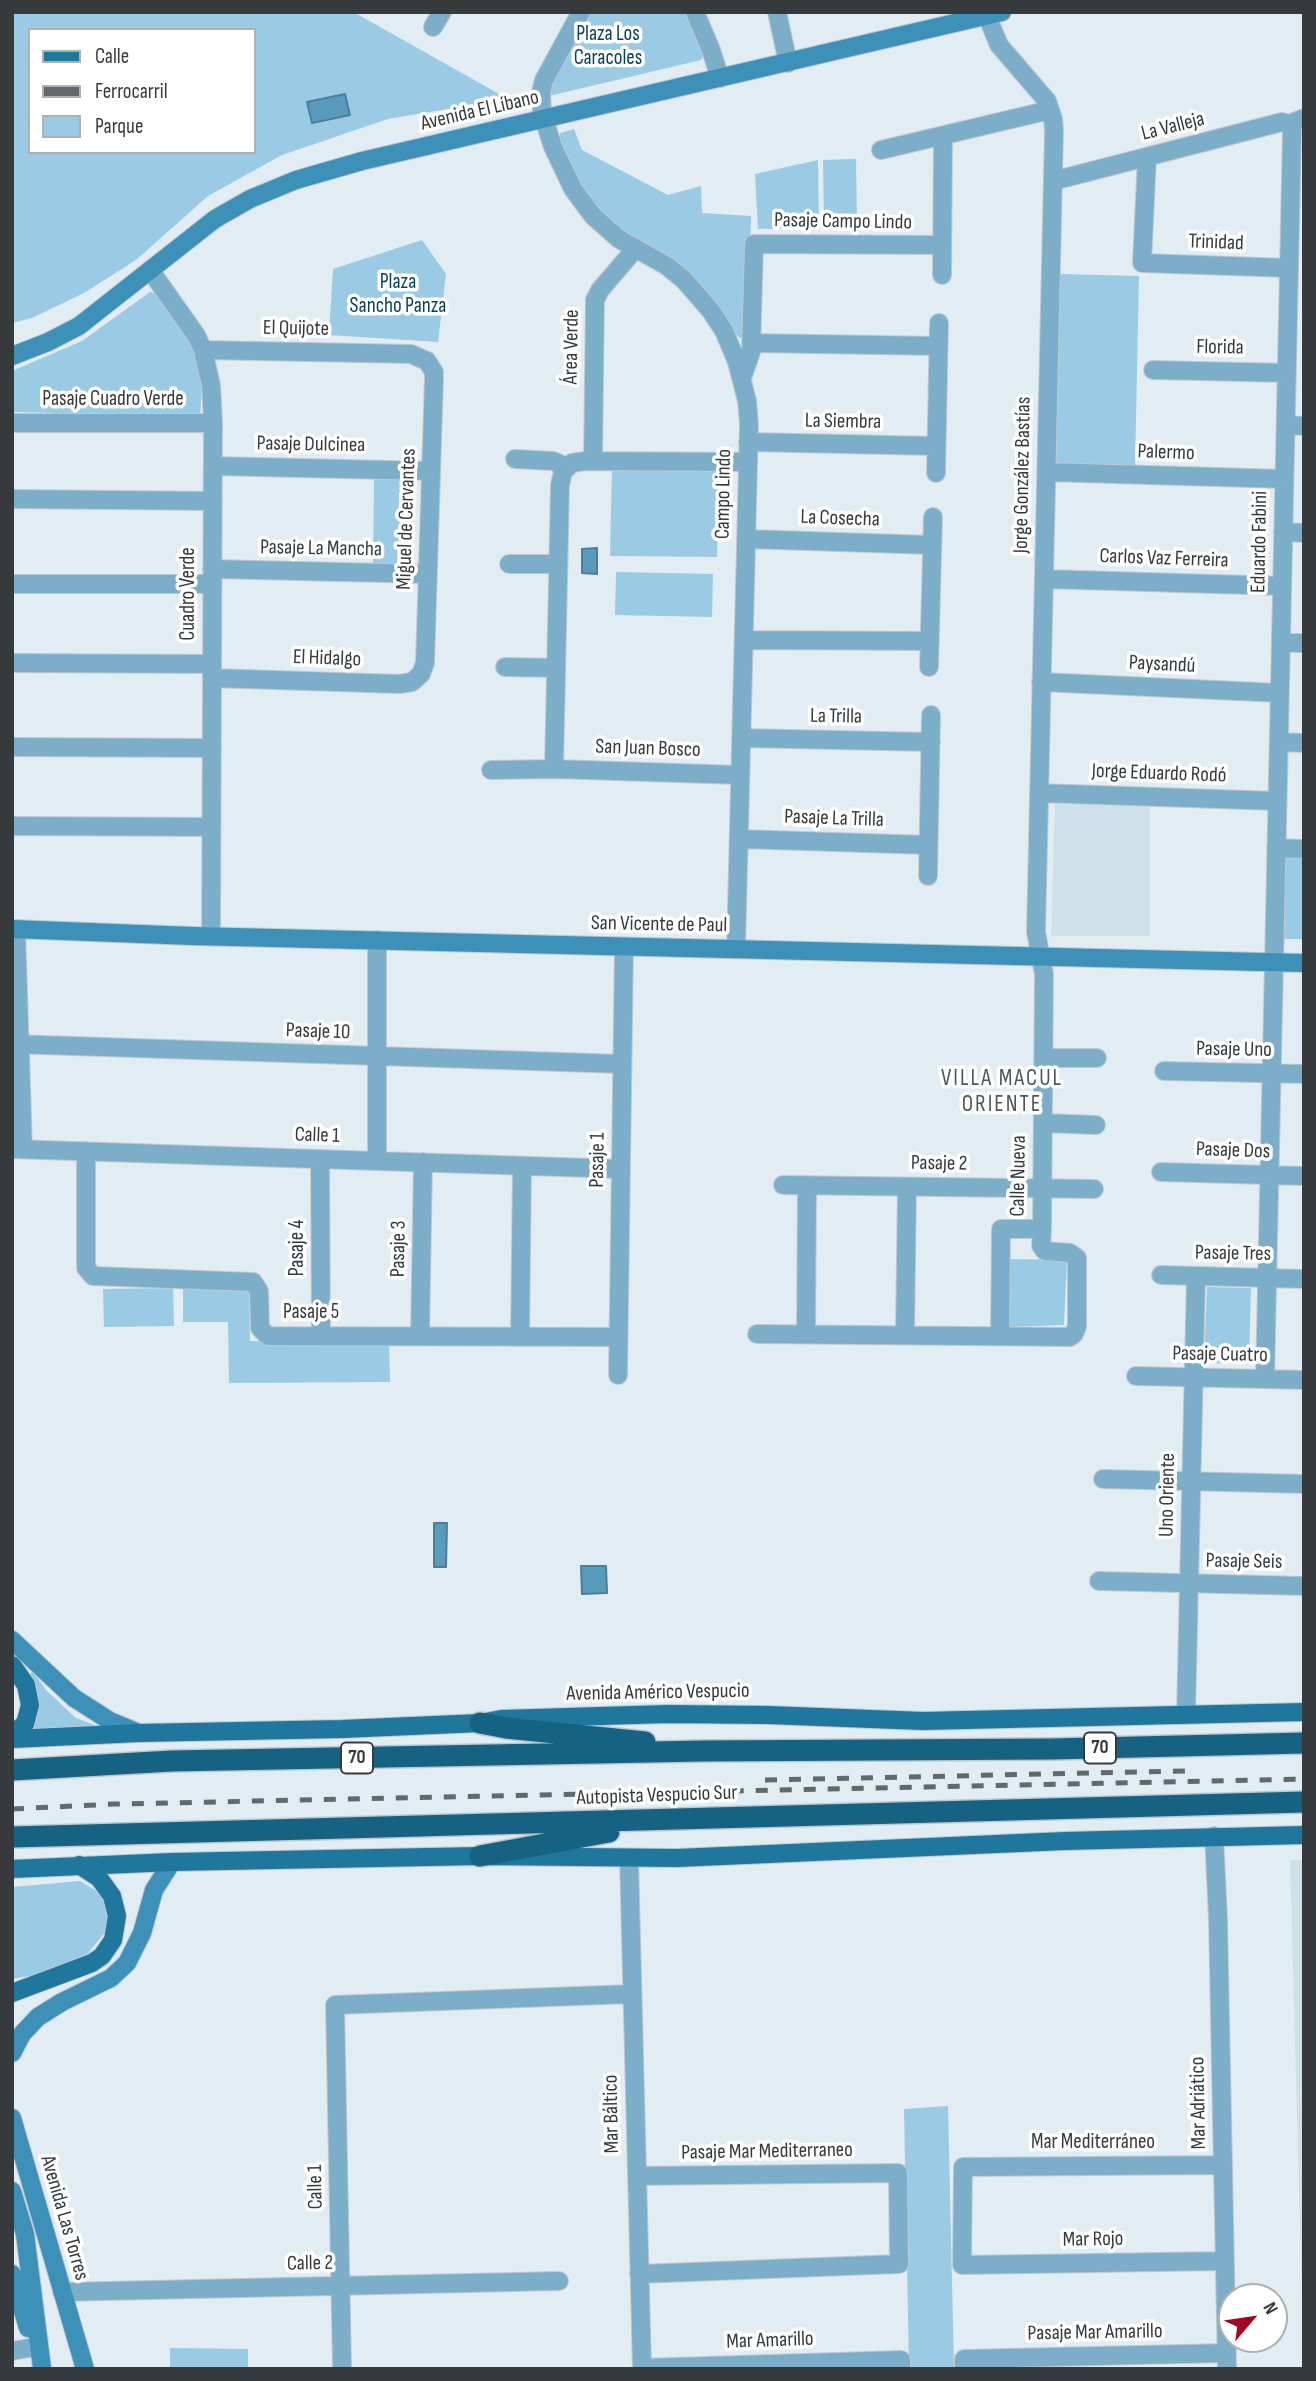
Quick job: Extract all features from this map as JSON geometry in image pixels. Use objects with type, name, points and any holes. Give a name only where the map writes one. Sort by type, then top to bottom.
[{"type":"highway","points":[[480,1723],[506,1728],[610,1737],[702,1751]]},
{"type":"highway","name":"Autopista Vespucio Sur","points":[[12,1770],[172,1761],[1304,1743]]},
{"type":"highway","name":"Autopista Vespucio Sur","points":[[12,1837],[1304,1802]]},
{"type":"highway","points":[[480,1856],[671,1821]]},
{"type":"main road","points":[[12,1665],[26,1685],[30,1704],[25,1724],[12,1736]]},
{"type":"main road","name":"Avenida Américo Vespucio","points":[[12,1736],[342,1729],[480,1723],[501,1719],[668,1714],[910,1721],[1304,1712]]},
{"type":"main road","points":[[12,1869],[172,1862],[480,1856],[677,1858],[1065,1841],[1304,1835]]},
{"type":"main road","points":[[12,1993],[92,1963],[102,1956],[113,1940],[117,1916],[112,1896],[99,1878],[79,1865]]},
{"type":"street","name":"Campo Lindo","points":[[580,12],[544,80],[540,99],[544,120],[562,168],[582,203],[604,228],[667,265],[697,293],[724,331],[742,378],[747,401],[748,462],[736,949]]},
{"type":"street","points":[[695,12],[720,78]]},
{"type":"street","points":[[777,12],[788,63]]},
{"type":"street","name":"Avenida El Líbano","points":[[12,356],[79,326],[215,219],[250,199],[296,180],[362,161],[994,14]]},
{"type":"street","points":[[881,150],[1051,110],[1041,93],[999,46],[994,14]]},
{"type":"street","name":"Jorge González Bastías","points":[[1040,957],[1035,939],[1054,130],[1051,110]]},
{"type":"street","name":"La Valleja","points":[[1053,181],[1282,122],[1296,121]]},
{"type":"street","name":"Eduardo Fabini","points":[[1274,963],[1284,479],[1295,426],[1287,373],[1296,321],[1289,268],[1297,214],[1292,131],[1296,121]]},
{"type":"street","name":"Pasaje Campo Lindo","points":[[942,275],[943,136]]},
{"type":"street","name":"Trinidad","points":[[1147,157],[1142,263],[1289,268]]},
{"type":"street","name":"Pasaje Campo Lindo","points":[[742,378],[750,361],[752,343],[754,244],[942,245]]},
{"type":"street","name":"Área Verde","points":[[593,461],[595,300],[600,290],[636,248]]},
{"type":"street","name":"Cuadro Verde","points":[[150,270],[187,321],[203,350],[211,385],[211,936]]},
{"type":"street","points":[[936,473],[939,323]]},
{"type":"street","points":[[752,343],[938,346]]},
{"type":"street","name":"El Quijote","points":[[203,350],[411,354],[427,361]]},
{"type":"street","name":"Miguel de Cervantes","points":[[417,678],[425,663],[428,574],[434,378],[427,361]]},
{"type":"street","name":"Florida","points":[[1153,370],[1287,373]]},
{"type":"street","name":"Pasaje Cuadro Verde","points":[[12,423],[213,423]]},
{"type":"street","name":"La Siembra","points":[[748,442],[936,446]]},
{"type":"street","points":[[515,459],[553,460],[567,467]]},
{"type":"street","points":[[554,769],[560,485],[563,472],[578,461],[748,462]]},
{"type":"street","name":"Pasaje Dulcinea","points":[[213,466],[431,471]]},
{"type":"street","name":"Palermo","points":[[1046,472],[1284,479]]},
{"type":"street","points":[[12,499],[213,501]]},
{"type":"street","points":[[929,667],[933,517]]},
{"type":"street","points":[[1283,533],[1304,533]]},
{"type":"street","name":"La Cosecha","points":[[746,539],[932,545]]},
{"type":"street","points":[[509,564],[558,564]]},
{"type":"street","name":"Pasaje La Mancha","points":[[212,577],[428,574]]},
{"type":"street","points":[[12,584],[212,577]]},
{"type":"street","name":"Carlos Vaz Ferreira","points":[[1044,579],[1282,586]]},
{"type":"street","points":[[744,640],[930,641]]},
{"type":"street","points":[[1281,643],[1304,643]]},
{"type":"street","points":[[12,663],[212,671]]},
{"type":"street","points":[[505,667],[556,667]]},
{"type":"street","name":"El Hidalgo","points":[[212,671],[234,679],[399,684],[412,682],[417,678]]},
{"type":"street","name":"Paysandú","points":[[1041,682],[1280,693]]},
{"type":"street","points":[[928,876],[931,715]]},
{"type":"street","name":"La Trilla","points":[[741,738],[931,742]]},
{"type":"street","points":[[1279,742],[1304,743]]},
{"type":"street","points":[[12,747],[212,748]]},
{"type":"street","name":"San Juan Bosco","points":[[491,770],[554,769],[740,775]]},
{"type":"street","name":"Jorge Eduardo Rodó","points":[[1039,793],[1277,801]]},
{"type":"street","points":[[12,826],[211,827]]},
{"type":"street","name":"Pasaje La Trilla","points":[[739,839],[929,845]]},
{"type":"street","points":[[1276,848],[1304,849]]},
{"type":"street","points":[[14,929],[18,1149]]},
{"type":"street","name":"San Vicente de Paul","points":[[14,929],[1304,963]]},
{"type":"street","points":[[377,940],[377,1161]]},
{"type":"street","name":"Pasaje 1","points":[[618,1375],[624,947]]},
{"type":"street","name":"Calle Nueva","points":[[1000,1336],[1001,1229],[1042,1229],[1044,974],[1040,957]]},
{"type":"street","points":[[1265,1379],[1274,963]]},
{"type":"street","name":"Pasaje 10","points":[[16,1044],[622,1064]]},
{"type":"street","points":[[1043,1058],[1097,1058]]},
{"type":"street","name":"Pasaje Uno","points":[[1164,1070],[1304,1074]]},
{"type":"street","points":[[1042,1123],[1096,1125]]},
{"type":"street","name":"Calle 1","points":[[18,1149],[621,1169]]},
{"type":"street","name":"Pasaje 5","points":[[86,1151],[86,1263],[89,1273],[98,1277],[250,1281],[259,1287],[259,1324],[262,1333],[268,1336],[618,1337]]},
{"type":"street","name":"Pasaje 4","points":[[320,1159],[321,1336]]},
{"type":"street","name":"Pasaje 3","points":[[420,1336],[423,1163]]},
{"type":"street","points":[[520,1337],[522,1166]]},
{"type":"street","name":"Pasaje Dos","points":[[1161,1172],[1304,1176]]},
{"type":"street","name":"Pasaje 2","points":[[783,1185],[1094,1189]]},
{"type":"street","points":[[806,1334],[807,1185]]},
{"type":"street","points":[[905,1335],[907,1187]]},
{"type":"street","points":[[757,1334],[1065,1337],[1074,1334],[1077,1326],[1077,1258],[1073,1254],[1043,1249],[1042,1229]]},
{"type":"street","name":"Pasaje Tres","points":[[1161,1275],[1304,1279]]},
{"type":"street","name":"Uno Oriente","points":[[1186,1715],[1196,1276]]},
{"type":"street","name":"Pasaje Cuatro","points":[[1136,1376],[1304,1380]]},
{"type":"street","points":[[1103,1479],[1304,1484]]},
{"type":"street","name":"Pasaje Seis","points":[[1099,1581],[1304,1586]]},
{"type":"street","points":[[12,1640],[80,1702],[110,1721],[139,1733]]},
{"type":"street","name":"Mar Adriático","points":[[1214,1836],[1227,2361]]},
{"type":"street","name":"Mar Báltico","points":[[629,1858],[642,2368]]},
{"type":"street","points":[[12,2053],[22,2034],[38,2017],[111,1978],[127,1963],[142,1933],[155,1890],[172,1862]]},
{"type":"street","name":"Calle 1","points":[[342,2369],[335,2005],[632,1994]]},
{"type":"street","name":"Avenida Las Torres","points":[[12,2118],[85,2369]]},
{"type":"street","name":"Mar Mediterráneo","points":[[962,2265],[963,2167],[1223,2165]]},
{"type":"street","name":"Pasaje Mar Mediterraneo","points":[[637,2176],[898,2173],[899,2264],[639,2274]]},
{"type":"street","name":"Avenida Las Torres","points":[[12,2191],[25,2234],[73,2331]]},
{"type":"street","name":"Avenida Las Torres","points":[[25,2234],[42,2368]]},
{"type":"street","name":"Mar Rojo","points":[[962,2265],[1225,2261]]},
{"type":"street","name":"Avenida Las Torres","points":[[12,2274],[42,2368]]},
{"type":"street","name":"Calle 2","points":[[62,2292],[559,2281]]},
{"type":"street","points":[[12,2351],[35,2347]]},
{"type":"street","name":"Pasaje Mar Amarillo","points":[[964,2364],[1227,2361]]},
{"type":"street","name":"Mar Amarillo","points":[[642,2368],[901,2364]]},
{"type":"shaded area","points":[[345,94],[350,115],[312,123],[307,102]]},
{"type":"shaded area","points":[[597,548],[597,574],[582,573],[582,549]]},
{"type":"shaded area","points":[[1055,801],[1150,803],[1150,936],[1051,936]]},
{"type":"shaded area","points":[[434,1523],[447,1523],[446,1567],[434,1567]]},
{"type":"shaded area","points":[[581,1566],[606,1566],[607,1593],[582,1594]]},
{"type":"shaded area","points":[[1290,1860],[1304,1860],[1304,2369]]},
{"type":"green space","points":[[12,12],[357,14],[508,99],[388,119],[282,155],[208,196],[136,260],[84,293],[32,318],[12,323]]},
{"type":"green space","name":"Plaza Los Caracoles","points":[[586,12],[689,12],[704,53],[701,60],[549,96],[547,84]]},
{"type":"green space","points":[[574,129],[582,150],[668,195],[701,186],[702,213],[751,216],[748,336],[739,338],[698,282],[624,234],[593,205],[558,146],[560,133]]},
{"type":"green space","points":[[856,159],[857,228],[824,229],[823,160]]},
{"type":"green space","points":[[818,160],[819,228],[758,229],[755,174]]},
{"type":"green space","name":"Plaza Sancho Panza","points":[[422,240],[446,274],[438,342],[329,335],[333,269]]},
{"type":"green space","points":[[1060,274],[1139,276],[1135,467],[1056,465]]},
{"type":"green space","points":[[150,292],[163,295],[196,347],[202,385],[200,416],[12,412],[12,371],[82,341]]},
{"type":"green space","points":[[612,467],[718,471],[717,557],[610,556]]},
{"type":"green space","points":[[374,479],[415,480],[412,569],[373,569]]},
{"type":"green space","points":[[616,572],[713,574],[712,617],[615,615]]},
{"type":"green space","points":[[1286,856],[1304,856],[1304,939],[1283,939]]},
{"type":"green space","points":[[1004,1259],[1067,1260],[1064,1325],[1005,1327]]},
{"type":"green space","points":[[1207,1287],[1251,1288],[1249,1364],[1204,1363]]},
{"type":"green space","points":[[173,1288],[174,1326],[104,1327],[103,1289]]},
{"type":"green space","points":[[183,1288],[249,1288],[250,1341],[389,1343],[390,1382],[229,1383],[228,1322],[183,1322]]},
{"type":"green space","points":[[32,1670],[46,1690],[76,1718],[97,1726],[32,1730],[37,1712],[29,1680]]},
{"type":"green space","points":[[80,1881],[98,1892],[108,1910],[109,1927],[86,1956],[35,1975],[12,1979],[12,1887]]},
{"type":"green space","points":[[948,2106],[954,2369],[909,2369],[904,2109]]},
{"type":"green space","points":[[170,2348],[248,2349],[248,2369],[170,2369]]},
{"type":"railway","points":[[765,1780],[1185,1771]]},
{"type":"railway","points":[[12,1809],[115,1804],[1304,1779]]},
{"type":"district","name":"VILLA MACUL ORIENTE","points":[[1002,1092]]}]
